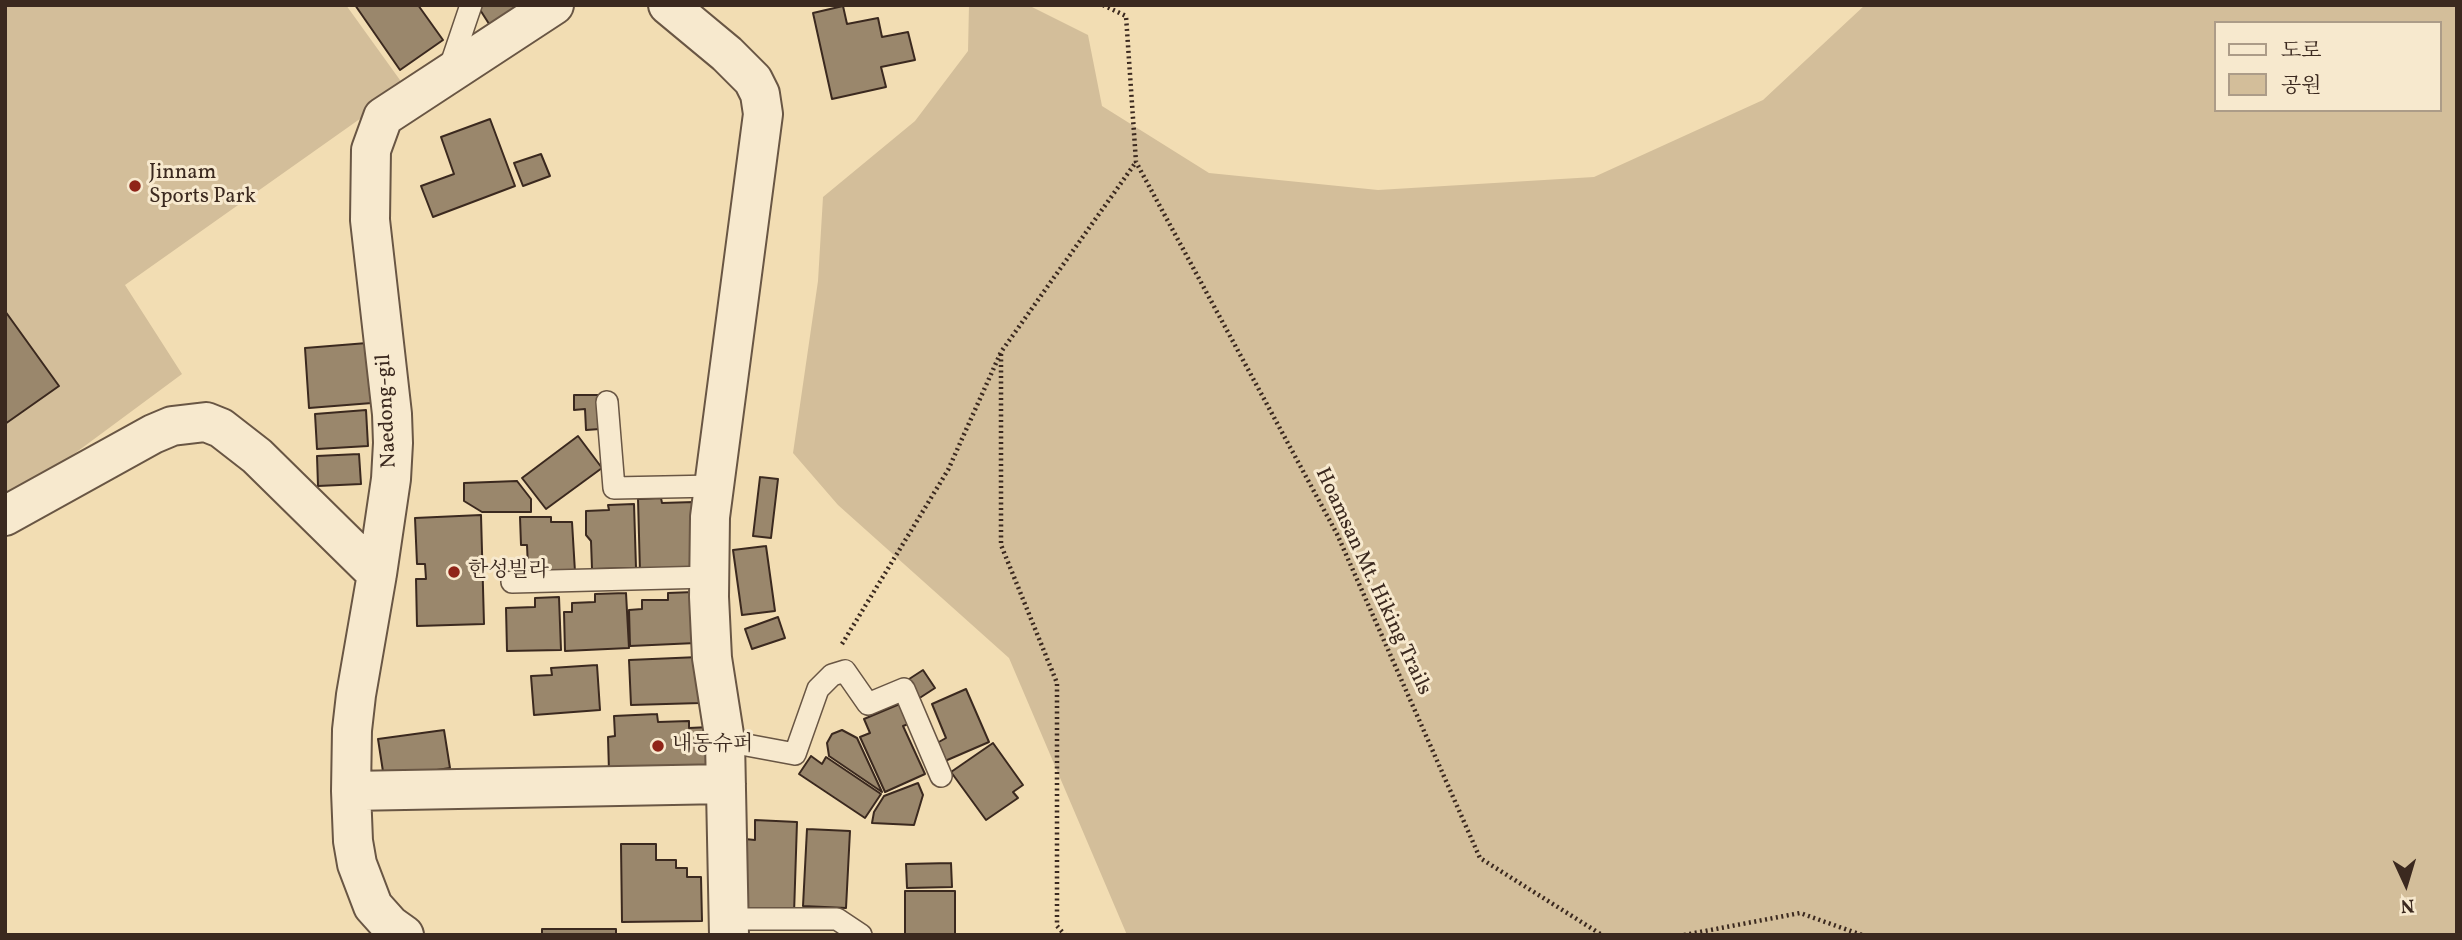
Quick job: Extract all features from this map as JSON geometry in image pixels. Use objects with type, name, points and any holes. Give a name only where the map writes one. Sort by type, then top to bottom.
[{"type":"street","name":"Naedong-gil","points":[[404,935],[390,925],[373,906],[356,864],[353,841],[352,730],[391,479],[393,443],[370,220],[371,150],[383,117],[554,5]]},
{"type":"street","points":[[668,5],[727,54],[753,80],[760,94],[763,114],[710,517],[712,658],[725,741],[728,927]]},
{"type":"street","points":[[5,516],[153,434],[172,426],[206,422],[221,428],[257,456],[377,573]]},
{"type":"street","points":[[351,791],[726,784]]},
{"type":"lane","points":[[447,75],[471,5]]},
{"type":"lane","points":[[607,402],[614,488],[715,486]]},
{"type":"lane","points":[[512,582],[710,577]]},
{"type":"lane","points":[[725,741],[795,754],[818,689],[832,675],[845,671],[868,704],[904,689],[941,776]]},
{"type":"lane","points":[[728,927],[837,919],[860,935]]},
{"type":"path","name":"Hoamsan Mt. Hiking Trails","points":[[1103,5],[1126,16],[1136,162],[1337,534],[1480,858],[1602,935]]},
{"type":"path","points":[[818,689],[821,678],[948,470],[1001,352],[1136,162]]},
{"type":"path","points":[[1001,352],[1001,545],[1057,683],[1057,926],[1065,935]]},
{"type":"path","points":[[1684,935],[1800,913],[1861,935]]},
{"type":"green space","name":"Jinnam Sports Park","points":[[5,5],[346,5],[405,87],[125,285],[182,374],[5,505]]},
{"type":"green space","points":[[969,5],[1028,5],[1088,35],[1102,106],[1209,173],[1378,190],[1594,177],[1763,100],[1865,5],[2457,5],[2457,935],[1127,935],[1009,658],[838,505],[793,453],[818,281],[823,197],[915,121],[968,51]]},
{"type":"building","points":[[355,5],[418,5],[443,40],[400,70]]},
{"type":"building","points":[[477,5],[521,5],[491,27]]},
{"type":"building","points":[[843,6],[847,24],[878,18],[882,37],[908,32],[915,60],[881,67],[886,87],[832,99],[813,13]]},
{"type":"building","points":[[490,119],[515,186],[433,217],[421,186],[454,174],[441,137]]},
{"type":"building","points":[[541,154],[550,176],[523,186],[514,163]]},
{"type":"building","points":[[5,311],[59,386],[5,424]]},
{"type":"building","points":[[367,343],[372,403],[309,408],[305,348]]},
{"type":"building","points":[[574,395],[599,395],[600,429],[586,430],[585,409],[574,410]]},
{"type":"building","points":[[366,410],[368,446],[317,449],[315,414]]},
{"type":"building","points":[[578,436],[602,468],[546,509],[522,478]]},
{"type":"building","points":[[359,454],[361,484],[318,486],[317,456]]},
{"type":"building","points":[[760,477],[778,479],[771,538],[753,536]]},
{"type":"building","points":[[517,481],[531,499],[531,512],[482,512],[464,501],[464,483]]},
{"type":"building","points":[[661,498],[662,503],[694,502],[696,570],[640,572],[638,499]]},
{"type":"building","points":[[634,504],[636,568],[592,569],[591,541],[586,535],[586,511],[609,510],[608,505]]},
{"type":"building","name":"한성빌라","points":[[481,515],[484,624],[417,626],[416,579],[426,579],[425,564],[417,564],[415,518]]},
{"type":"building","points":[[520,517],[551,517],[551,522],[572,522],[575,572],[534,573],[533,567],[528,568],[527,545],[521,545]]},
{"type":"building","points":[[766,546],[775,611],[742,615],[733,550]]},
{"type":"building","points":[[694,592],[696,643],[630,646],[629,610],[642,609],[642,600],[668,600],[668,593]]},
{"type":"building","points":[[626,593],[629,648],[565,651],[564,612],[572,612],[572,603],[595,602],[595,594]]},
{"type":"building","points":[[559,597],[561,650],[507,651],[506,608],[535,607],[535,598]]},
{"type":"building","points":[[778,617],[785,638],[752,649],[745,629]]},
{"type":"building","points":[[699,657],[701,703],[631,705],[629,660]]},
{"type":"building","points":[[597,665],[600,710],[534,715],[531,676],[552,675],[551,668]]},
{"type":"building","points":[[923,670],[935,688],[915,701],[903,683]]},
{"type":"building","points":[[966,689],[989,742],[945,761],[937,743],[946,738],[932,704]]},
{"type":"building","points":[[902,703],[911,723],[903,726],[925,774],[885,792],[860,737],[870,733],[864,719]]},
{"type":"building","points":[[657,714],[658,722],[689,721],[689,728],[710,727],[712,768],[609,772],[608,737],[615,736],[614,716]]},
{"type":"building","points":[[444,730],[450,768],[384,778],[378,739]]},
{"type":"building","points":[[842,730],[857,738],[882,792],[829,756],[827,743],[832,734]]},
{"type":"building","points":[[993,743],[1023,785],[1013,792],[1018,798],[986,820],[951,772]]},
{"type":"building","points":[[811,756],[822,764],[826,757],[881,794],[865,818],[799,774]]},
{"type":"building","points":[[918,783],[923,795],[914,825],[872,823],[874,812],[884,796]]},
{"type":"building","points":[[755,820],[797,822],[794,914],[743,912],[745,839],[755,840]]},
{"type":"building","points":[[807,829],[850,831],[846,908],[803,906]]},
{"type":"building","points":[[621,844],[656,844],[656,860],[676,860],[676,868],[687,868],[687,877],[701,877],[702,921],[622,922]]},
{"type":"building","points":[[951,863],[952,887],[907,888],[906,864]]},
{"type":"building","points":[[905,891],[955,891],[955,935],[905,935]]},
{"type":"building","points":[[542,929],[616,929],[616,935],[542,935]]},
{"type":"place","name":"Jinnam Sports Park","points":[[135,186]]},
{"type":"place","name":"한성빌라","points":[[454,572]]},
{"type":"place","name":"내동슈퍼","points":[[658,746]]}]
